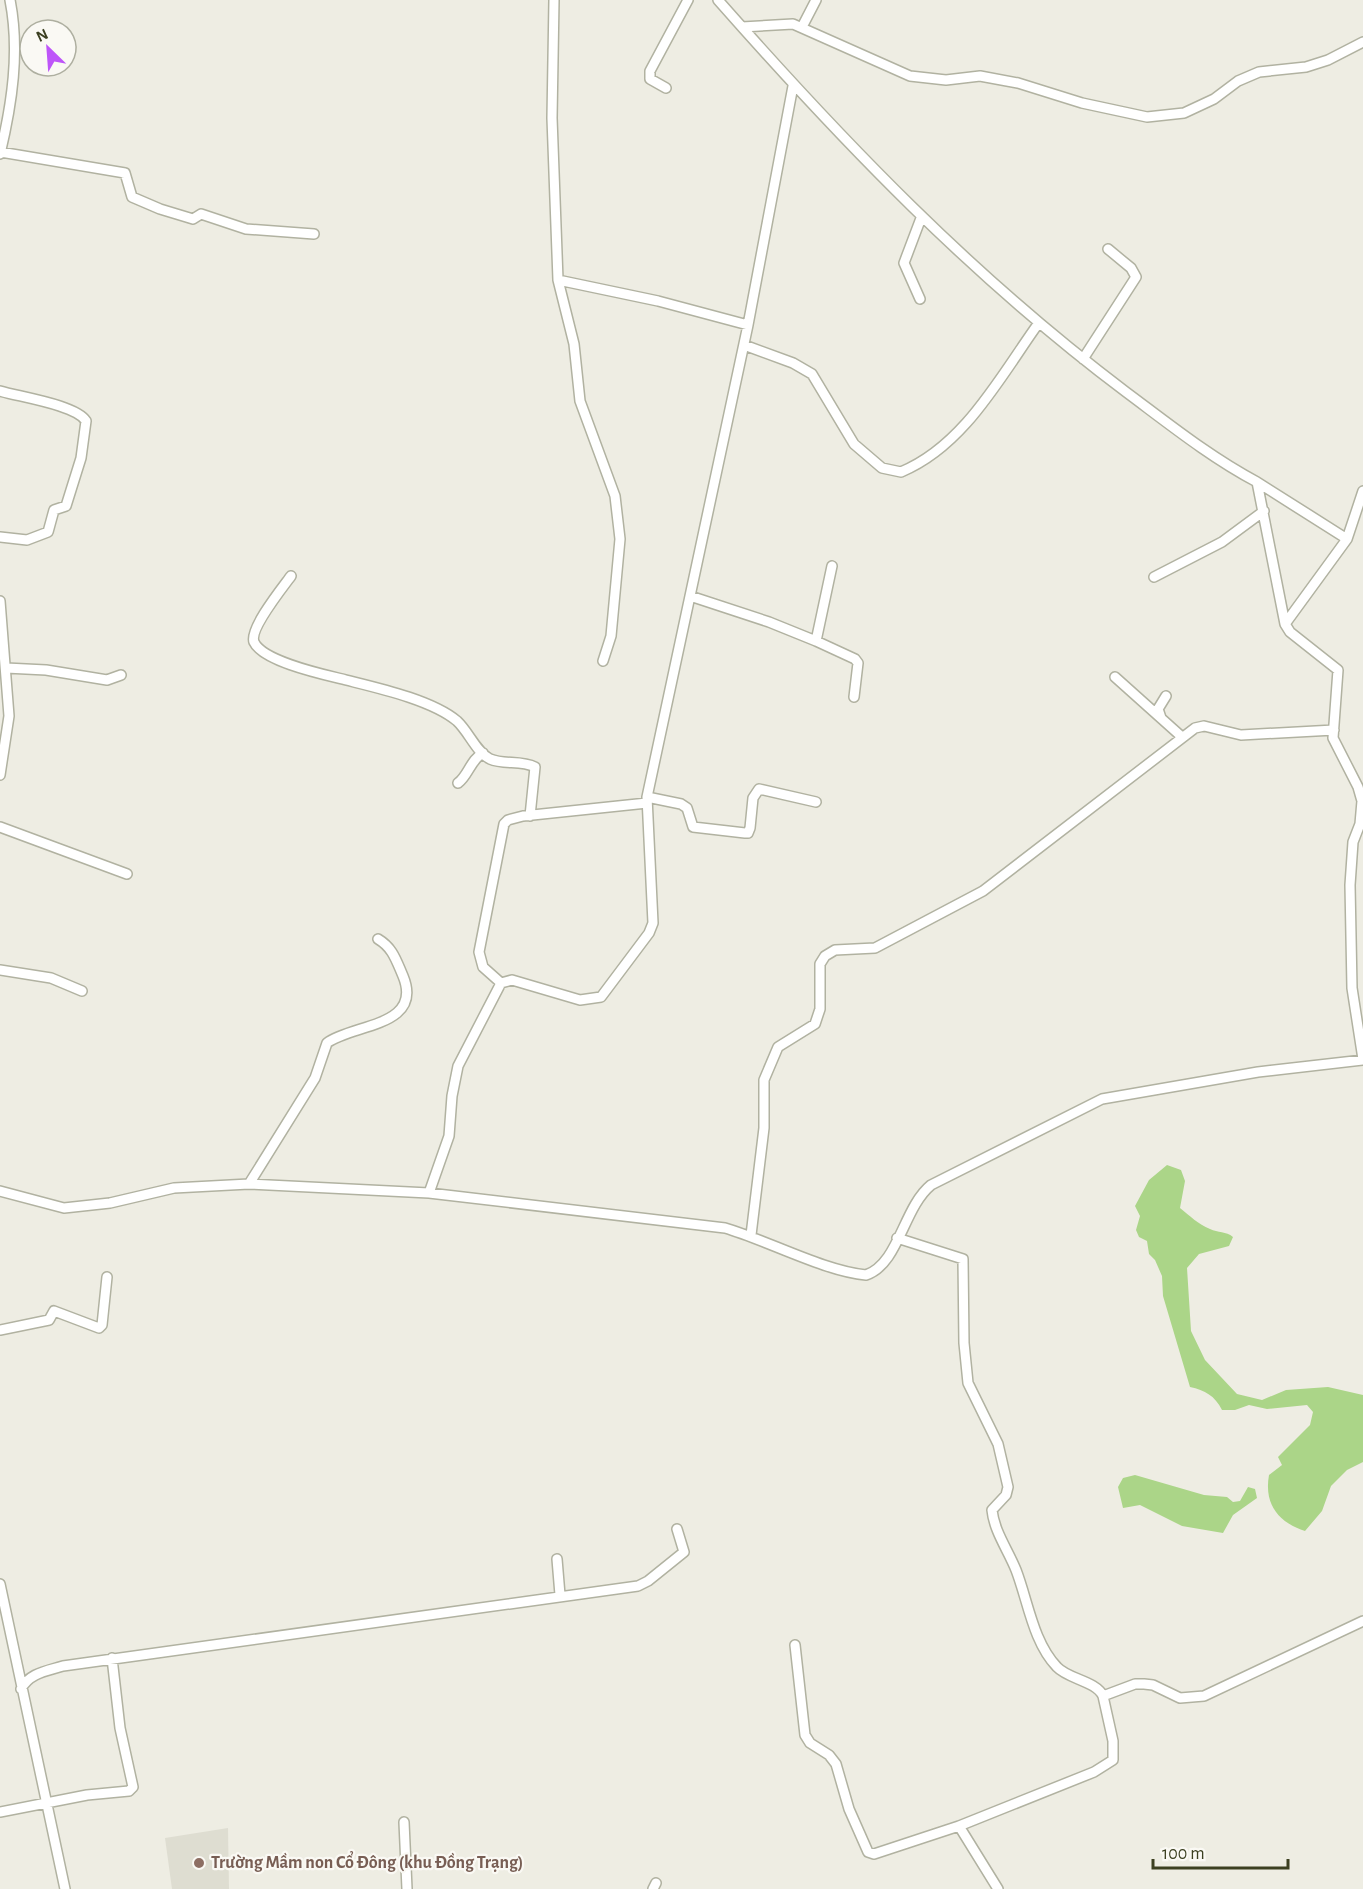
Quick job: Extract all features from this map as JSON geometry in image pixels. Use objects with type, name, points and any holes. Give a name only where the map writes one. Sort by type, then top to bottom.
[{"type":"street","points":[[10,0],[15,24],[13,92],[0,153],[125,173],[130,183],[132,197],[193,219],[201,214],[246,229],[314,234]]},
{"type":"street","points":[[554,0],[555,59],[552,118],[558,280],[574,344],[580,401],[615,496],[620,539],[611,636],[603,661]]},
{"type":"street","points":[[666,88],[650,79],[650,71],[688,0]]},
{"type":"street","points":[[717,0],[793,86],[833,124],[921,218],[1038,324],[1207,452],[1347,538]]},
{"type":"street","points":[[802,27],[816,0]]},
{"type":"street","points":[[742,27],[793,24],[857,54],[910,75],[946,80],[990,78],[1147,117],[1184,113],[1214,99],[1238,81],[1259,72],[1306,67],[1328,60],[1363,42]]},
{"type":"street","points":[[429,1193],[449,1136],[452,1096],[458,1066],[501,983],[512,980],[580,1000],[601,997],[611,987],[649,933],[653,923],[647,800],[744,345],[793,86]]},
{"type":"street","points":[[920,299],[904,263],[921,218]]},
{"type":"street","points":[[1083,359],[1136,277],[1131,268],[1108,249]]},
{"type":"street","points":[[558,280],[658,301],[748,325]]},
{"type":"street","points":[[744,345],[793,363],[812,374],[831,403],[848,439],[882,468],[901,472],[939,449],[964,426],[1038,324]]},
{"type":"street","points":[[0,391],[66,408],[79,413],[86,421],[75,483],[66,506],[54,510],[48,532],[27,540],[0,537]]},
{"type":"street","points":[[0,1191],[64,1208],[110,1203],[174,1188],[249,1184],[429,1193],[725,1228],[751,1235],[830,1267],[866,1275],[884,1265],[916,1199],[931,1185],[1093,1102],[1125,1094],[1258,1072],[1363,1060],[1352,988],[1350,885],[1353,842],[1360,824],[1362,801],[1355,779],[1334,738],[1338,670],[1290,632],[1285,624],[1257,482]]},
{"type":"street","points":[[1285,624],[1347,538],[1363,491]]},
{"type":"street","points":[[1154,576],[1222,542],[1264,511]]},
{"type":"street","points":[[816,641],[832,566]]},
{"type":"street","points":[[291,576],[266,612],[255,633],[254,642],[261,650],[305,669],[365,685],[441,711],[459,723],[483,753],[498,761],[535,767],[530,816]]},
{"type":"street","points":[[690,596],[770,622],[855,659],[858,663],[854,698]]},
{"type":"street","points":[[0,601],[9,716],[0,775]]},
{"type":"street","points":[[6,668],[46,670],[107,680],[121,675]]},
{"type":"street","points":[[1115,677],[1182,737]]},
{"type":"street","points":[[1161,718],[1158,709],[1166,696]]},
{"type":"street","points":[[751,1235],[764,1128],[764,1080],[778,1047],[815,1024],[820,1009],[820,964],[825,956],[835,950],[875,948],[983,891],[1199,726],[1241,735],[1334,730]]},
{"type":"street","points":[[458,783],[466,776],[477,756],[483,753]]},
{"type":"street","points":[[501,983],[483,967],[480,945],[502,827],[508,820],[647,800],[687,808],[693,827],[748,833],[753,798],[759,789],[816,802]]},
{"type":"street","points":[[0,827],[127,874]]},
{"type":"street","points":[[249,1184],[318,1073],[327,1043],[383,1022],[395,1014],[406,998],[408,988],[392,949],[378,939]]},
{"type":"street","points":[[0,970],[51,978],[82,991]]},
{"type":"street","points":[[795,1645],[805,1736],[810,1743],[834,1760],[849,1809],[868,1852],[874,1854],[959,1826],[1094,1772],[1113,1760],[1113,1741],[1103,1696],[1094,1687],[1070,1677],[1053,1662],[1031,1616],[1016,1570],[995,1524],[992,1510],[1006,1495],[1008,1486],[998,1444],[968,1383],[964,1343],[963,1259],[897,1238]]},
{"type":"street","points":[[0,1330],[49,1320],[54,1311],[99,1328],[102,1325],[106,1276]]},
{"type":"street","points":[[21,1689],[25,1680],[32,1676],[63,1666],[560,1595],[638,1586],[648,1581],[684,1552],[677,1529]]},
{"type":"street","points":[[557,1559],[560,1595]]},
{"type":"street","points":[[0,1584],[65,1889]]},
{"type":"street","points":[[1103,1696],[1135,1684],[1153,1685],[1180,1698],[1204,1696],[1363,1621]]},
{"type":"street","points":[[0,1812],[87,1795],[129,1791],[133,1787],[120,1728],[112,1658]]},
{"type":"street","points":[[404,1822],[407,1889]]},
{"type":"street","points":[[959,1826],[998,1889]]},
{"type":"shaded area","points":[[1167,1165],[1181,1170],[1185,1181],[1180,1208],[1206,1227],[1233,1237],[1229,1246],[1199,1254],[1187,1268],[1191,1331],[1205,1360],[1237,1394],[1262,1400],[1286,1390],[1328,1387],[1363,1395],[1363,1462],[1347,1470],[1331,1486],[1322,1511],[1305,1531],[1280,1517],[1271,1503],[1268,1485],[1269,1475],[1282,1465],[1278,1457],[1310,1425],[1313,1412],[1307,1405],[1267,1409],[1249,1405],[1235,1410],[1222,1410],[1209,1394],[1190,1387],[1163,1296],[1162,1276],[1155,1260],[1149,1254],[1147,1241],[1139,1237],[1136,1230],[1140,1216],[1135,1206],[1149,1180]]},
{"type":"shaded area","points":[[1135,1475],[1204,1495],[1227,1497],[1233,1502],[1240,1501],[1248,1487],[1255,1489],[1257,1498],[1233,1515],[1223,1533],[1182,1526],[1140,1505],[1123,1508],[1118,1487],[1123,1478]]},
{"type":"shaded area","name":"Trường Mầm non Cổ Đông (khu Đồng Trạng)","points":[[228,1828],[229,1889],[172,1889],[165,1838]]},
{"type":"place","name":"Trường Mầm non Cổ Đông (khu Đồng Trạng)","points":[[199,1863]]}]
